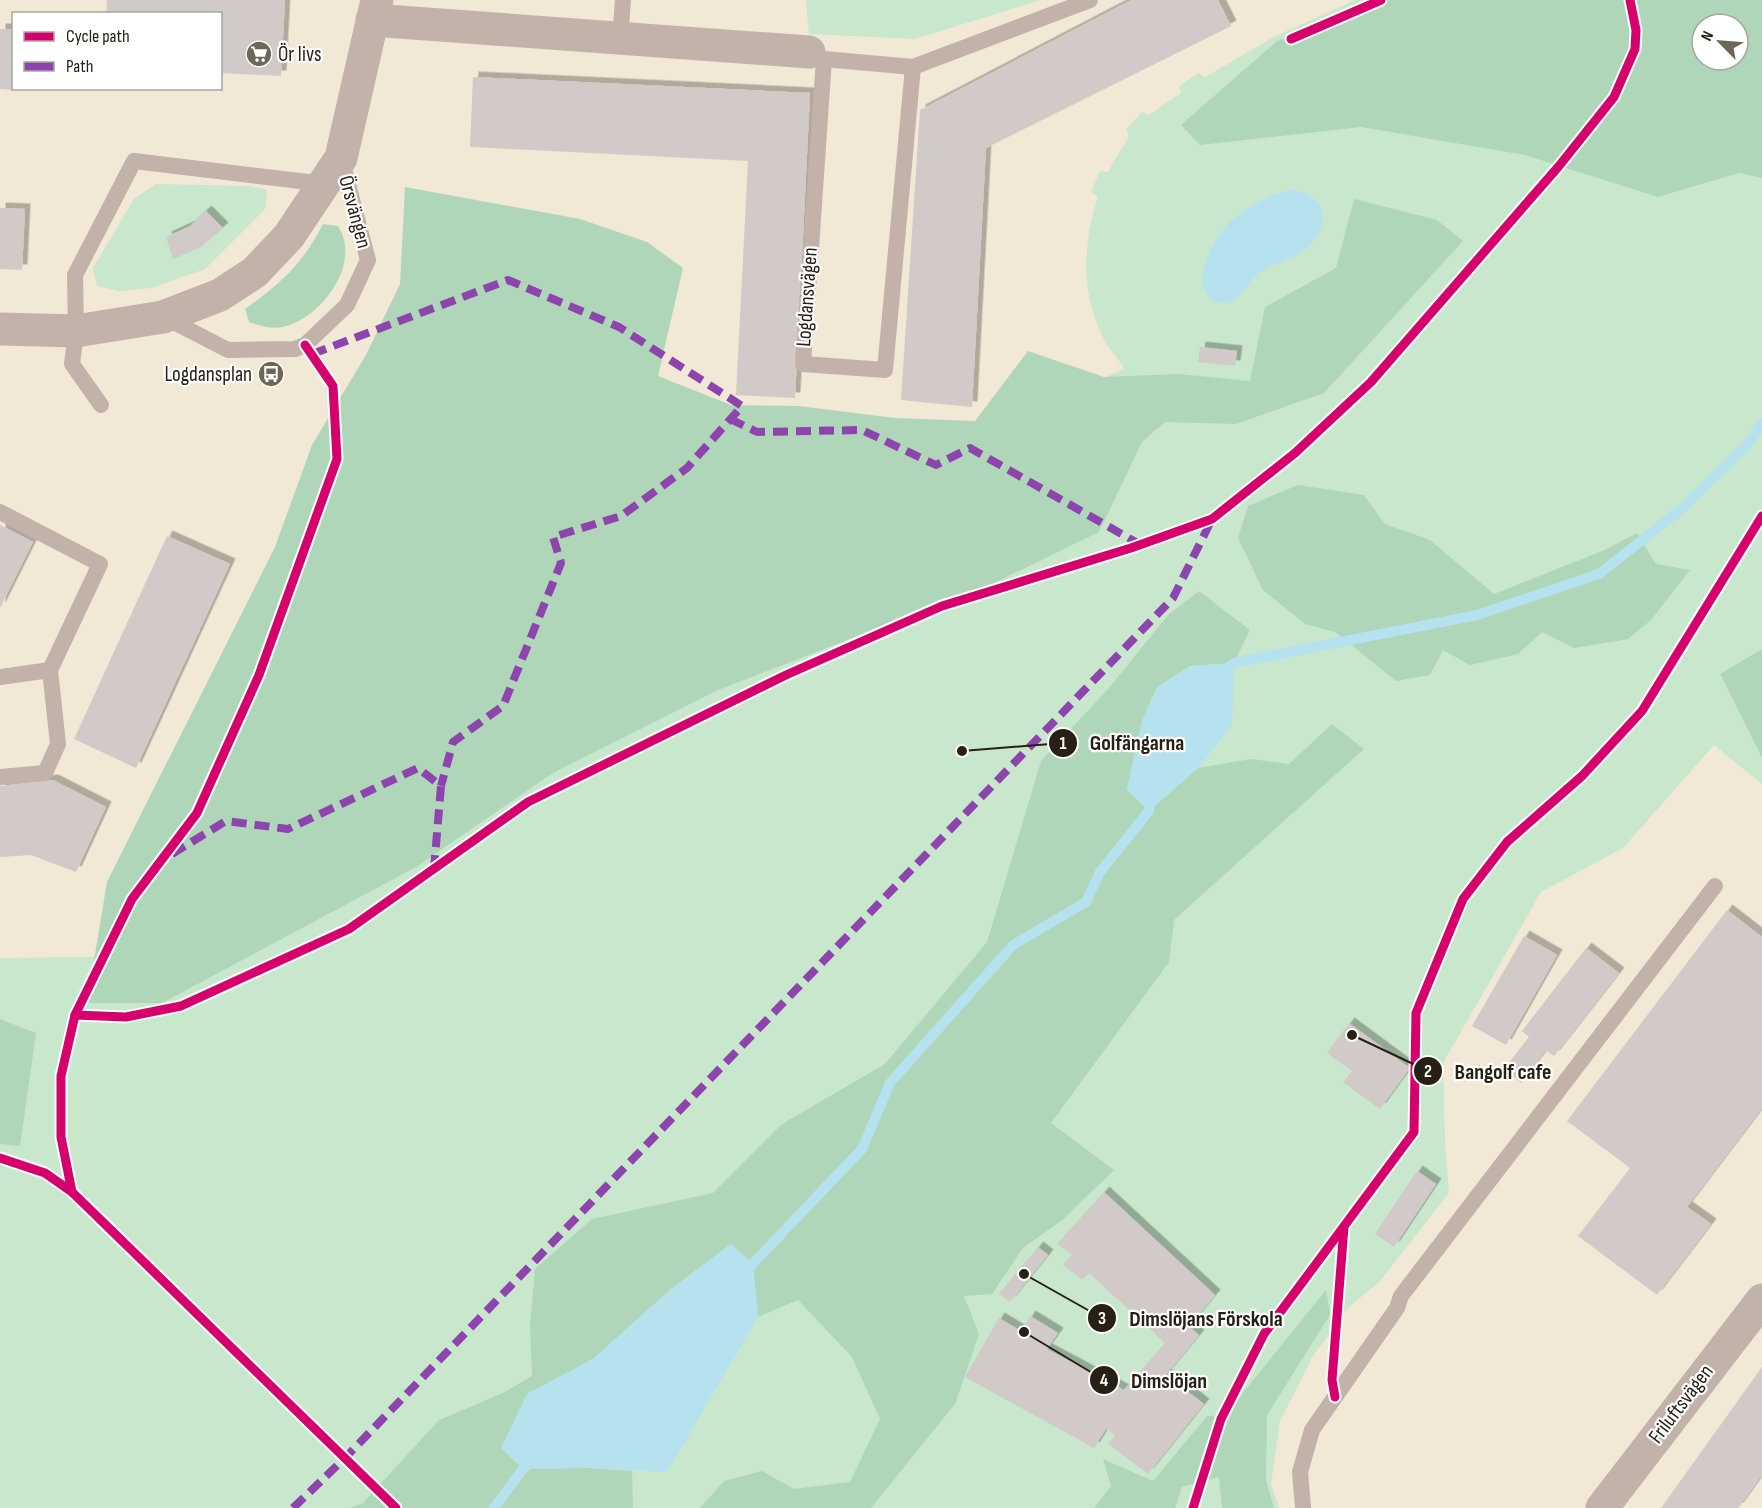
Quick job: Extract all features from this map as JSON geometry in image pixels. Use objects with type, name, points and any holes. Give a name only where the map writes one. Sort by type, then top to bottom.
[{"type":"street","points":[[375,10],[507,20],[620,39],[707,36],[817,56]]},
{"type":"street","name":"Örsvängen","points":[[0,329],[76,331],[164,317],[220,296],[255,272],[289,236],[333,171],[375,10]]},
{"type":"street","name":"Friluftsvägen","points":[[1602,1508],[1762,1300]]},
{"type":"lane","points":[[620,39],[623,0]]},
{"type":"lane","points":[[817,56],[913,67],[1090,0]]},
{"type":"lane","name":"Logdansvägen","points":[[817,56],[802,364],[885,370],[913,67]]},
{"type":"lane","points":[[101,405],[72,364],[76,331],[75,275],[134,161],[333,171]]},
{"type":"lane","name":"Örsvängen","points":[[164,317],[228,350],[295,349],[305,345],[347,305],[368,260],[333,171]]},
{"type":"lane","points":[[0,512],[100,564],[50,670],[58,744],[48,766],[45,772],[0,777]]},
{"type":"lane","points":[[0,677],[50,670]]},
{"type":"lane","points":[[1303,1508],[1300,1472],[1312,1430],[1397,1308],[1401,1296],[1715,886]]},
{"type":"green space","points":[[806,0],[1041,0],[915,39],[809,34]]},
{"type":"green space","points":[[1355,0],[1762,0],[1762,649],[1720,674],[1762,758],[1762,784],[1714,745],[1623,848],[1541,892],[1443,1063],[1449,1193],[1380,1281],[1349,1307],[1313,1356],[1280,1421],[1271,1484],[1279,1508],[0,1508],[0,958],[93,957],[956,443],[1124,369],[1099,328],[1088,291],[1086,273],[1089,235],[1098,197],[1091,192],[1100,171],[1108,172],[1129,136],[1126,130],[1142,112],[1149,115],[1181,93],[1179,86],[1199,73],[1205,77],[1272,38]]},
{"type":"green space","points":[[1370,0],[1762,0],[1762,178],[1739,173],[1658,197],[1525,155],[1361,127],[1200,145],[1181,125],[1276,42]]},
{"type":"green space","points":[[156,184],[250,186],[267,190],[265,209],[205,269],[151,288],[119,291],[97,286],[93,268],[134,199]]},
{"type":"green space","points":[[405,187],[580,219],[647,242],[683,268],[658,376],[731,405],[799,406],[895,418],[975,421],[1028,351],[1104,377],[1178,374],[1250,381],[1265,307],[1336,268],[1354,199],[1437,220],[1463,241],[1324,393],[1236,424],[1165,422],[1142,442],[1099,532],[992,584],[718,690],[553,773],[416,867],[162,1003],[87,1003],[107,882],[275,547],[312,445],[366,355],[400,284]]},
{"type":"green space","points":[[323,224],[338,226],[344,241],[345,256],[334,288],[323,302],[296,322],[273,328],[249,322],[245,309],[290,272],[307,251]]},
{"type":"green space","points":[[1298,485],[1364,495],[1385,524],[1430,540],[1494,594],[1605,550],[1637,533],[1656,564],[1690,570],[1651,620],[1628,639],[1574,648],[1542,632],[1518,654],[1470,665],[1443,650],[1430,675],[1396,681],[1335,632],[1305,624],[1263,590],[1238,538],[1248,506]]},
{"type":"green space","points":[[1199,591],[1250,630],[1234,663],[1190,666],[1142,720],[1127,790],[1150,810],[1198,768],[1251,759],[1289,764],[1332,724],[1364,749],[1174,920],[1169,962],[1051,1123],[1114,1170],[1061,1221],[1023,1248],[992,1294],[964,1296],[979,1334],[955,1404],[871,1508],[700,1508],[724,1481],[762,1471],[794,1489],[850,1482],[880,1419],[852,1357],[798,1300],[758,1317],[753,1265],[731,1244],[671,1289],[593,1359],[527,1394],[590,1468],[632,1471],[633,1508],[350,1508],[363,1503],[439,1420],[503,1393],[532,1376],[530,1326],[535,1269],[592,1219],[713,1193],[782,1124],[885,1064],[987,942],[1041,761],[1109,688],[1168,615]]},
{"type":"green space","points":[[1762,649],[1762,758],[1720,674]]},
{"type":"green space","points":[[0,1019],[36,1033],[20,1146],[0,1144]]},
{"type":"green space","points":[[1326,1290],[1330,1315],[1267,1415],[1266,1480],[1274,1508],[1222,1508],[1219,1477],[1182,1487],[1175,1508],[1094,1508],[1111,1486],[1103,1459],[1153,1481],[1207,1416],[1225,1415]]},
{"type":"water","points":[[1293,189],[1313,198],[1324,217],[1310,246],[1303,252],[1260,272],[1240,296],[1229,303],[1219,303],[1213,300],[1206,293],[1203,271],[1219,236],[1232,220],[1246,209],[1268,197]]},
{"type":"water","points":[[1234,663],[1232,725],[1198,768],[1149,811],[1127,790],[1142,720],[1157,687],[1190,666]]},
{"type":"water","points":[[731,1244],[753,1265],[758,1317],[667,1472],[590,1468],[523,1469],[501,1448],[527,1394],[593,1359],[671,1289]]},
{"type":"building","points":[[107,0],[285,0],[281,76],[222,73],[222,12],[106,12]]},
{"type":"building","points":[[1131,0],[1218,0],[1231,26],[986,148],[972,407],[901,400],[920,110]]},
{"type":"building","points":[[0,29],[12,29],[12,90],[0,89]]},
{"type":"building","points":[[473,77],[810,93],[795,398],[736,395],[748,161],[470,147]]},
{"type":"building","points":[[0,208],[25,209],[22,270],[0,269]]},
{"type":"building","points":[[206,211],[223,228],[201,247],[173,259],[166,237],[190,226]]},
{"type":"building","points":[[1200,347],[1237,351],[1235,366],[1198,362]]},
{"type":"building","points":[[0,525],[33,542],[0,608]]},
{"type":"building","points":[[167,536],[230,564],[136,768],[74,739]]},
{"type":"building","points":[[53,780],[106,807],[76,872],[31,855],[0,857],[0,786]]},
{"type":"building","points":[[1727,910],[1762,937],[1762,1108],[1687,1207],[1711,1224],[1657,1295],[1578,1236],[1630,1168],[1567,1121]]},
{"type":"building","points":[[1524,936],[1557,955],[1506,1045],[1472,1026]]},
{"type":"building","points":[[1586,948],[1619,973],[1554,1056],[1546,1050],[1521,1083],[1504,1069],[1529,1037],[1522,1031]]},
{"type":"building","points":[[1349,1023],[1410,1068],[1380,1109],[1343,1082],[1352,1071],[1327,1053]]},
{"type":"building","points":[[1417,1171],[1436,1184],[1394,1247],[1375,1234]]},
{"type":"building","points":[[1104,1192],[1215,1295],[1189,1327],[1199,1335],[1166,1375],[1204,1404],[1148,1474],[1108,1444],[1115,1435],[1106,1429],[1094,1448],[965,1377],[999,1318],[1021,1331],[1030,1316],[1058,1333],[1047,1349],[1124,1390],[1165,1343],[1089,1273],[1082,1280],[1063,1265],[1072,1255],[1057,1244]]},
{"type":"building","points":[[1038,1247],[1048,1255],[1010,1302],[999,1294]]},
{"type":"building","points":[[1762,1367],[1762,1475],[1738,1508],[1661,1508]]},
{"type":"waterway","points":[[1224,671],[1234,663],[1477,615],[1599,574],[1679,511],[1747,445],[1762,423]]},
{"type":"waterway","points":[[743,1274],[862,1149],[890,1083],[1013,945],[1086,902],[1100,872],[1149,811],[1151,798]]},
{"type":"waterway","points":[[494,1508],[523,1469],[534,1460]]},
{"type":"marked path","points":[[312,354],[508,280],[619,327],[742,406],[687,468],[621,516],[553,537],[561,563],[503,706],[453,742],[441,786]]},
{"type":"marked path","points":[[730,419],[757,432],[862,430],[936,465],[970,448],[1141,545]]},
{"type":"marked path","points":[[293,1508],[344,1459],[1173,598],[1212,519]]},
{"type":"marked path","points":[[172,854],[226,821],[288,829],[418,768],[441,786],[434,869]]},
{"type":"cycle path","points":[[1291,39],[1381,0]]},
{"type":"cycle path","points":[[75,1015],[126,1017],[181,1006],[349,929],[528,802],[786,675],[942,606],[1131,548],[1212,519],[1295,453],[1371,382],[1559,166],[1614,97],[1635,49],[1636,30],[1630,0]]},
{"type":"cycle path","points":[[72,1192],[61,1137],[61,1076],[75,1015],[132,899],[197,813],[259,675],[337,459],[333,386],[305,345]]},
{"type":"cycle path","points":[[1193,1508],[1221,1419],[1264,1334],[1414,1132],[1416,1013],[1463,899],[1507,842],[1582,776],[1642,711],[1762,516]]},
{"type":"cycle path","points":[[0,1158],[45,1173],[72,1192],[396,1508]]},
{"type":"cycle path","points":[[1335,1397],[1332,1380],[1344,1227]]},
{"type":"place","name":"Ör livs","points":[[259,54]]},
{"type":"place","name":"Logdansplan","points":[[271,374]]},
{"type":"place","name":"Golfängarna","points":[[962,751]]},
{"type":"place","name":"Bangolf cafe","points":[[1352,1035]]},
{"type":"place","name":"Dimslöjans Förskola","points":[[1024,1274]]},
{"type":"place","name":"Dimslöjan","points":[[1024,1332]]}]
